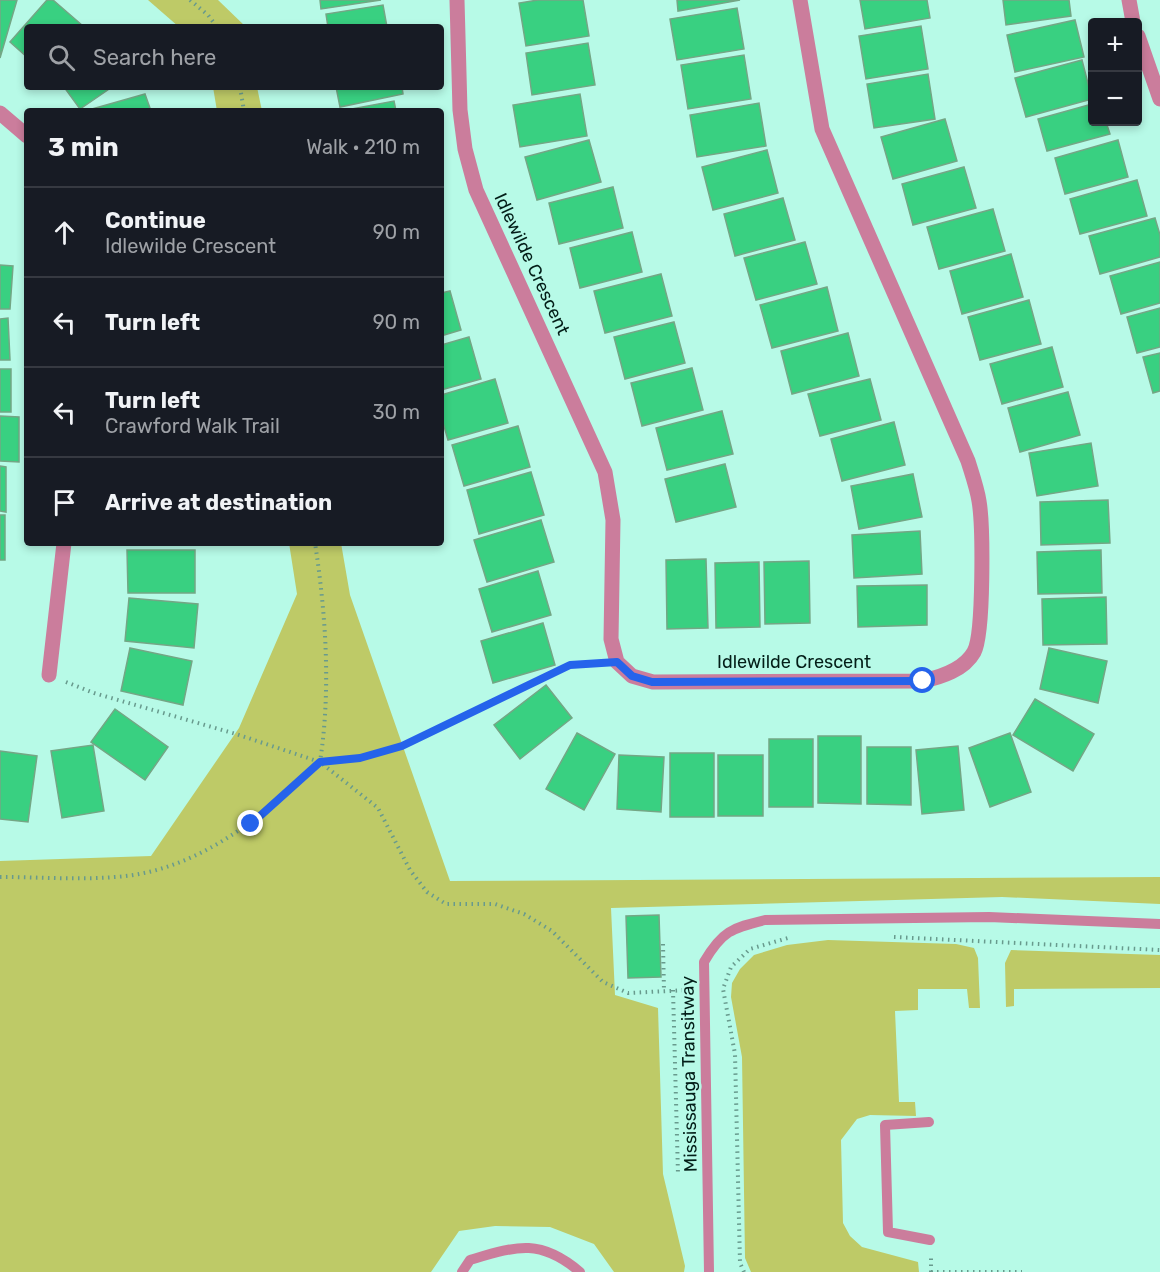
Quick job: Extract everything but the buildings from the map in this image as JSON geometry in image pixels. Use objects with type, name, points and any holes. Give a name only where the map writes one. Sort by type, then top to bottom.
[{"type":"street","name":"Idlewilde Crescent","points":[[457,0],[460,110],[465,149],[476,190],[606,472],[613,520],[611,639],[617,662],[632,676],[652,682],[923,681],[943,676],[964,663],[974,652],[980,635],[980,502],[968,461],[822,129],[800,0]]},
{"type":"street","points":[[1129,0],[1132,18]]},
{"type":"street","points":[[1142,50],[1160,99]]},
{"type":"street","points":[[0,113],[24,133]]},
{"type":"street","points":[[49,675],[64,546]]},
{"type":"lane","name":"Mississauga Transitway","points":[[709,1272],[704,962],[716,941],[732,928],[765,920],[989,917],[1160,924]]},
{"type":"lane","points":[[929,1122],[885,1125],[888,1232],[930,1240]]},
{"type":"lane","points":[[462,1272],[470,1260],[522,1246],[559,1254],[580,1272]]},
{"type":"path","points":[[190,0],[215,24]]},
{"type":"path","points":[[240,90],[244,108]]},
{"type":"path","points":[[315,546],[324,602],[326,725],[320,762]]},
{"type":"path","points":[[0,877],[115,878],[168,867],[217,844],[251,824],[320,762],[360,758],[402,746],[570,665],[617,662]]},
{"type":"path","points":[[49,675],[94,693],[236,734],[320,762],[378,808],[410,870],[426,892],[446,903],[495,904],[524,914],[552,931],[603,982],[628,993],[723,989]]},
{"type":"path","points":[[744,1272],[740,1263],[735,1054],[723,989],[731,967],[750,949],[799,937]]},
{"type":"path","points":[[885,937],[1160,950]]},
{"type":"path","points":[[663,944],[664,990]]},
{"type":"path","points":[[673,990],[678,1174]]},
{"type":"path","points":[[930,1272],[1022,1272]]},
{"type":"green space","points":[[148,0],[218,0],[243,24],[176,24]]},
{"type":"green space","points":[[214,90],[258,90],[261,108],[216,108]]},
{"type":"green space","points":[[289,546],[342,546],[350,595],[450,881],[1160,877],[1160,904],[1002,897],[611,908],[615,995],[658,1008],[663,1174],[685,1266],[684,1272],[614,1272],[594,1244],[550,1227],[495,1226],[459,1231],[431,1272],[0,1272],[0,861],[151,856],[239,728],[297,594]]},
{"type":"green space","points":[[828,940],[956,944],[974,948],[978,958],[980,1008],[969,1008],[967,989],[918,989],[918,1010],[895,1011],[899,1102],[915,1102],[916,1116],[870,1115],[857,1119],[841,1140],[843,1223],[850,1236],[862,1247],[918,1262],[919,1272],[751,1272],[745,1258],[742,1057],[731,997],[732,983],[740,969],[754,955],[787,945]]},
{"type":"green space","points":[[1011,950],[1160,955],[1160,988],[1014,989],[1014,1006],[1006,1007],[1005,963]]},
{"type":"route","points":[[251,824],[320,762],[360,758],[402,746],[570,665],[617,662],[632,676],[652,682],[923,681]]}]
